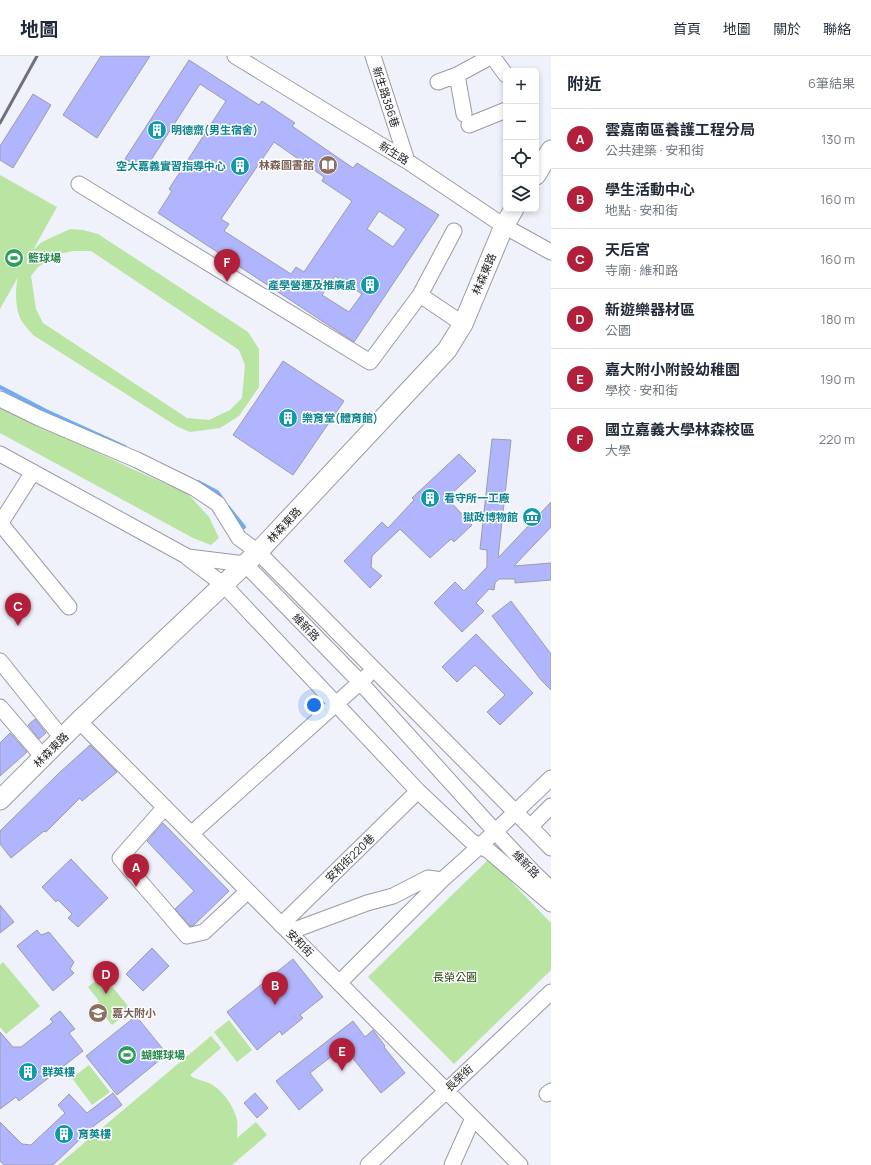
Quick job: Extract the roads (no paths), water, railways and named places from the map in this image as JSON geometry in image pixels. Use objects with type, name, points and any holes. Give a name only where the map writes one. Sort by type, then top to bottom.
[{"type":"main road","points":[[539,166],[551,150]]},
{"type":"main road","name":"林森東路","points":[[0,800],[79,721],[252,558],[447,350],[463,324],[504,226],[512,212]]},
{"type":"street","name":"新生路","points":[[235,56],[407,160],[504,226],[551,252]]},
{"type":"street","name":"新生路386巷","points":[[373,56],[407,160]]},
{"type":"street","points":[[438,82],[457,75],[492,56],[503,71]]},
{"type":"street","points":[[457,75],[467,119],[503,111]]},
{"type":"street","points":[[78,184],[370,362],[420,295],[454,231]]},
{"type":"street","points":[[420,295],[463,324]]},
{"type":"street","points":[[0,399],[39,418],[137,460],[194,488],[218,504],[252,558]]},
{"type":"street","points":[[0,454],[188,557],[224,585],[418,791],[471,842],[489,851],[551,904]]},
{"type":"street","points":[[33,472],[0,523],[69,607]]},
{"type":"street","points":[[188,557],[252,558]]},
{"type":"street","name":"維新路","points":[[252,558],[375,670],[551,848]]},
{"type":"street","name":"維新路","points":[[252,558],[360,682],[495,831],[551,889]]},
{"type":"street","points":[[0,661],[62,738]]},
{"type":"street","points":[[191,834],[335,704],[375,670]]},
{"type":"street","points":[[0,706],[43,757]]},
{"type":"street","name":"安和街","points":[[79,721],[520,1165]]},
{"type":"street","points":[[339,983],[442,880],[551,778]]},
{"type":"street","name":"安和街220巷","points":[[285,928],[418,791]]},
{"type":"street","points":[[530,827],[551,806]]},
{"type":"street","points":[[165,807],[120,858],[187,936],[204,932],[248,891]]},
{"type":"street","points":[[285,928],[393,896],[428,878],[442,880]]},
{"type":"street","name":"長榮街","points":[[368,1165],[551,992]]},
{"type":"street","points":[[452,1165],[473,1118]]},
{"type":"waterway","points":[[0,387],[46,411],[125,447]]},
{"type":"waterway","points":[[198,482],[217,492],[223,500]]},
{"type":"waterway","points":[[228,507],[244,527]]},
{"type":"railway","points":[[0,123],[37,56]]},
{"type":"place","name":"明德齋(男生宿舍)","points":[[157,130]]},
{"type":"place","name":"林森圖書館","points":[[328,165]]},
{"type":"place","name":"空大嘉義實習指導中心","points":[[240,166]]},
{"type":"place","name":"籃球場","points":[[14,258]]},
{"type":"place","name":"國立嘉義大學林森校區","points":[[227,282]]},
{"type":"place","name":"產學營運及推廣處","points":[[370,285]]},
{"type":"place","name":"樂育堂(體育館)","points":[[288,418]]},
{"type":"place","name":"看守所一工廠","points":[[430,498]]},
{"type":"place","name":"獄政博物館","points":[[532,517]]},
{"type":"place","name":"天后宮","points":[[18,626]]},
{"type":"place","name":"雲嘉南區養護工程分局","points":[[136,887]]},
{"type":"place","name":"新遊樂器材區","points":[[106,994]]},
{"type":"place","name":"學生活動中心","points":[[275,1005]]},
{"type":"place","name":"嘉大附小","points":[[98,1013]]},
{"type":"place","name":"蝴蝶球場","points":[[127,1055]]},
{"type":"place","name":"嘉大附小附設幼稚園","points":[[342,1071]]},
{"type":"place","name":"群英樓","points":[[28,1072]]},
{"type":"place","name":"育英樓","points":[[64,1134]]},
{"type":"park label","name":"長榮公園","points":[[455,977]]}]
